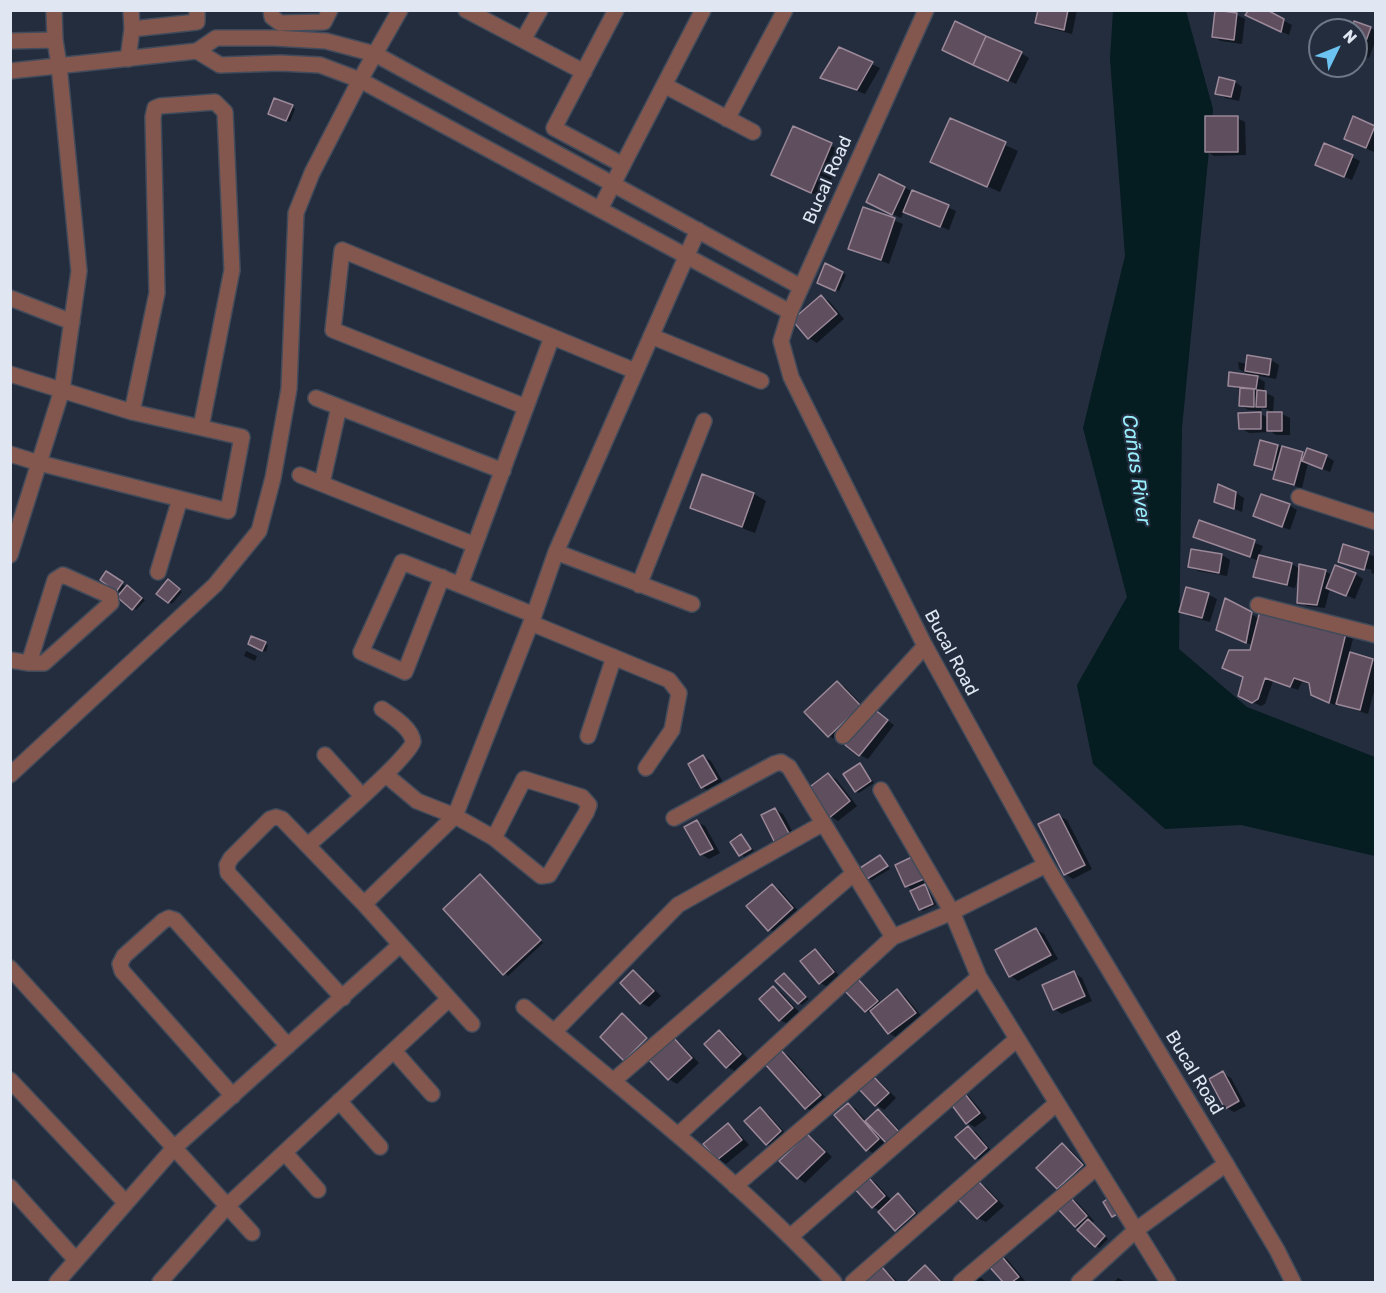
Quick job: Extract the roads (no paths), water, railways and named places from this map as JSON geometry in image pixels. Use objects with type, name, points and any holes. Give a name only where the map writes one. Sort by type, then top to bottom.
[{"type":"street","points":[[10,555],[62,390],[79,271],[55,40],[54,10]]},
{"type":"street","points":[[128,59],[132,29],[131,10]]},
{"type":"street","points":[[132,29],[197,22],[197,10]]},
{"type":"street","points":[[271,10],[272,17],[280,23],[324,22],[330,10]]},
{"type":"street","points":[[10,775],[215,585],[259,531],[273,478],[289,389],[297,213],[312,173],[360,80],[400,10]]},
{"type":"street","points":[[466,10],[584,72]]},
{"type":"street","points":[[523,40],[540,10]]},
{"type":"street","points":[[616,10],[554,128],[623,165]]},
{"type":"street","points":[[600,209],[703,10]]},
{"type":"street","points":[[727,119],[785,10]]},
{"type":"street","name":"Bucal Road","points":[[926,10],[790,312],[781,341],[791,377],[925,646],[1046,866],[1226,1164],[1277,1250],[1293,1282]]},
{"type":"street","points":[[10,71],[197,51],[216,38],[326,41],[375,54],[801,287]]},
{"type":"street","points":[[10,41],[55,40]]},
{"type":"street","points":[[197,51],[220,65],[280,63],[320,65],[360,80],[790,312]]},
{"type":"street","points":[[664,85],[753,132]]},
{"type":"street","points":[[132,412],[157,293],[153,117],[155,108],[215,102],[225,112],[232,270],[201,427]]},
{"type":"street","points":[[364,904],[455,816],[556,552],[698,230]]},
{"type":"street","points":[[526,407],[333,330],[342,250],[635,371]]},
{"type":"street","points":[[10,298],[72,322]]},
{"type":"street","points":[[651,336],[761,381]]},
{"type":"street","points":[[460,585],[552,337]]},
{"type":"street","points":[[10,374],[132,412],[242,437],[228,510],[10,454]]},
{"type":"street","points":[[316,398],[503,471]]},
{"type":"street","points":[[322,483],[339,406]]},
{"type":"street","points":[[639,585],[704,421]]},
{"type":"street","points":[[300,475],[475,545]]},
{"type":"street","points":[[1299,496],[1376,522]]},
{"type":"street","points":[[158,572],[180,498]]},
{"type":"street","points":[[556,552],[692,604]]},
{"type":"street","points":[[442,577],[405,672],[361,652],[402,562],[442,577],[669,680],[679,693],[672,730],[646,768]]},
{"type":"street","points":[[10,660],[29,663],[44,663],[111,603],[111,596],[63,575],[59,576],[55,580],[29,663]]},
{"type":"street","points":[[1258,604],[1376,635]]},
{"type":"street","points":[[843,736],[925,646]]},
{"type":"street","points":[[588,736],[614,657]]},
{"type":"street","points":[[308,845],[386,775],[413,743],[404,726],[382,709]]},
{"type":"street","points":[[325,755],[362,796]]},
{"type":"street","points":[[674,818],[781,762],[789,767],[893,937]]},
{"type":"street","points":[[386,775],[417,801],[455,816],[494,838],[542,876],[549,874],[589,805],[582,797],[524,779],[494,838]]},
{"type":"street","points":[[881,790],[952,912],[979,977],[1168,1282]]},
{"type":"street","points":[[343,998],[228,873],[227,865],[231,858],[270,819],[276,817],[282,819],[308,845],[472,1024]]},
{"type":"street","points":[[554,1032],[678,905],[822,824]]},
{"type":"street","points":[[678,1135],[893,937],[952,912],[1046,866]]},
{"type":"street","points":[[614,1081],[853,874]]},
{"type":"street","points":[[233,1096],[122,971],[120,964],[124,956],[163,921],[169,918],[175,920],[288,1046]]},
{"type":"street","points":[[57,1282],[174,1148],[400,945]]},
{"type":"street","points":[[10,968],[252,1233]]},
{"type":"street","points":[[735,1186],[979,977]]},
{"type":"street","points":[[160,1282],[228,1205],[449,999]]},
{"type":"street","points":[[525,1007],[678,1135],[791,1236],[834,1282]]},
{"type":"street","points":[[791,1236],[1017,1040]]},
{"type":"street","points":[[394,1051],[432,1094]]},
{"type":"street","points":[[10,1080],[126,1203]]},
{"type":"street","points":[[339,1101],[380,1147]]},
{"type":"street","points":[[853,1282],[1057,1103]]},
{"type":"street","points":[[285,1153],[318,1190]]},
{"type":"street","points":[[1079,1282],[1136,1230],[1226,1164]]},
{"type":"street","points":[[961,1282],[1097,1167]]},
{"type":"street","points":[[10,1187],[76,1260]]},
{"type":"water","name":"Cañas River","points":[[1113,11],[1186,11],[1213,109],[1182,428],[1179,649],[1247,707],[1375,757],[1375,856],[1241,825],[1165,829],[1093,764],[1077,685],[1127,597],[1083,428],[1125,256],[1110,59]]}]
